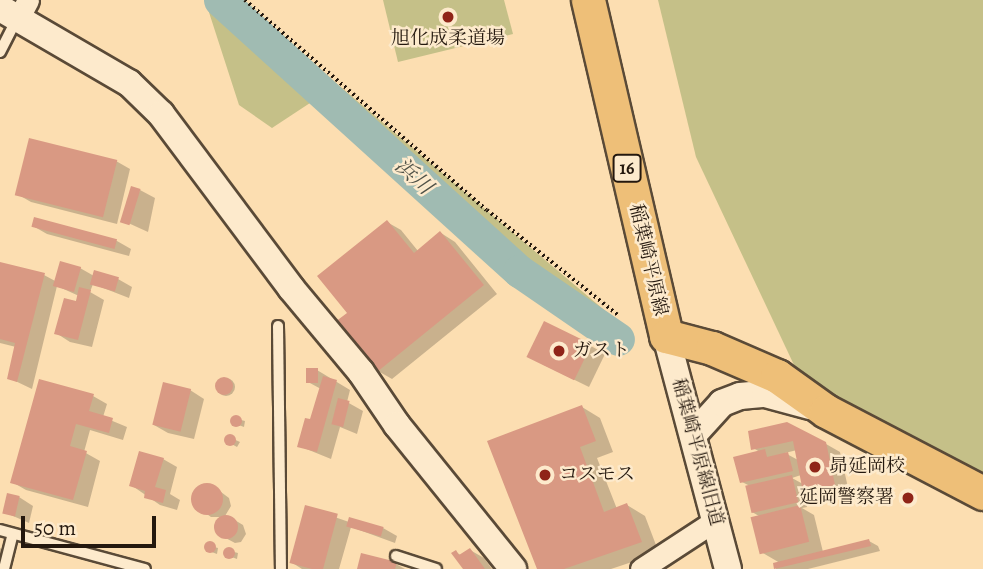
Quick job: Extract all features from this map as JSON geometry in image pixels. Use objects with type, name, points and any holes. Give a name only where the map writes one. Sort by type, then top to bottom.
[{"type":"main road","name":"稲葉崎平原線","points":[[588,0],[666,336],[712,348],[777,376],[826,411],[983,493]]},
{"type":"street","points":[[16,8],[129,83],[161,114],[291,288],[361,372],[397,425],[513,569]]},
{"type":"street","name":"稲葉崎平原線旧道","points":[[666,336],[728,569]]},
{"type":"street","points":[[692,435],[722,403],[740,396],[765,394],[826,411]]},
{"type":"street","points":[[641,569],[716,520]]},
{"type":"lane","points":[[0,52],[16,8]]},
{"type":"lane","points":[[278,326],[281,569]]},
{"type":"lane","points":[[0,530],[145,569]]},
{"type":"lane","points":[[4,569],[13,534]]},
{"type":"lane","points":[[396,556],[407,564],[436,569]]},
{"type":"path","points":[[245,0],[487,210],[618,315]]},
{"type":"shaded area","points":[[205,0],[238,0],[616,320],[617,333],[550,297],[310,103],[272,128],[239,105]]},
{"type":"shaded area","name":"旭化成柔道場","points":[[383,0],[504,0],[513,34],[398,62]]},
{"type":"shaded area","points":[[658,0],[983,0],[983,477],[802,382],[696,157]]},
{"type":"building","points":[[29,138],[117,160],[103,217],[15,195]]},
{"type":"building","points":[[131,186],[141,189],[129,225],[120,222]]},
{"type":"building","points":[[34,217],[117,239],[114,249],[31,227]]},
{"type":"building","points":[[387,220],[414,253],[440,231],[484,285],[377,372],[335,322],[347,313],[317,276]]},
{"type":"building","points":[[60,261],[81,267],[74,292],[53,286]]},
{"type":"building","points":[[0,262],[45,273],[17,382],[7,379],[15,343],[0,339]]},
{"type":"building","points":[[94,270],[119,277],[115,292],[90,284]]},
{"type":"building","points":[[79,287],[91,290],[78,340],[54,334],[64,298],[76,301]]},
{"type":"building","name":"ガスト","points":[[544,321],[592,344],[574,380],[526,357]]},
{"type":"building","points":[[306,368],[318,368],[318,383],[306,383]]},
{"type":"building","points":[[323,376],[337,380],[317,452],[297,447],[305,418],[310,419]]},
{"type":"building","points":[[220,377],[228,377],[233,386],[231,393],[220,395],[215,390],[215,382]]},
{"type":"building","points":[[39,379],[94,394],[89,411],[113,418],[109,433],[76,424],[70,446],[87,451],[73,500],[10,483]]},
{"type":"building","points":[[163,382],[191,389],[180,432],[152,425]]},
{"type":"building","points":[[338,398],[350,401],[343,427],[331,424]]},
{"type":"building","name":"コスモス","points":[[582,405],[596,441],[580,447],[604,512],[627,503],[642,542],[564,569],[537,569],[487,441]]},
{"type":"building","points":[[231,416],[241,416],[241,426],[231,426]]},
{"type":"building","name":"昴延岡校","points":[[787,422],[826,442],[835,485],[803,492],[793,441],[751,450],[748,431]]},
{"type":"building","points":[[225,435],[235,435],[235,445],[225,445]]},
{"type":"building","points":[[765,449],[767,457],[788,452],[793,471],[740,483],[733,457]]},
{"type":"building","points":[[139,451],[164,458],[155,487],[166,490],[163,503],[144,498],[145,491],[129,486]]},
{"type":"building","points":[[792,475],[798,502],[752,513],[745,486]]},
{"type":"building","points":[[207,483],[218,488],[223,499],[218,510],[207,515],[196,510],[191,499],[196,488]]},
{"type":"building","points":[[7,493],[20,496],[15,516],[2,513]]},
{"type":"building","points":[[305,505],[338,514],[323,569],[289,563]]},
{"type":"building","points":[[800,505],[809,542],[760,554],[751,517]]},
{"type":"building","points":[[226,515],[235,518],[238,527],[235,536],[226,539],[217,536],[214,527],[217,518]]},
{"type":"building","points":[[349,517],[384,527],[381,537],[346,527]]},
{"type":"building","points":[[869,539],[871,546],[774,569],[773,563]]},
{"type":"building","points":[[205,542],[215,542],[215,552],[205,552]]},
{"type":"building","points":[[224,548],[234,548],[234,558],[224,558]]},
{"type":"building","points":[[470,548],[485,569],[463,569],[451,553],[456,550],[459,555]]},
{"type":"building","points":[[361,553],[397,562],[395,569],[357,569]]},
{"type":"waterway","name":"浜川","points":[[220,0],[519,271],[618,339]]},
{"type":"place","name":"旭化成柔道場","points":[[448,17]]},
{"type":"place","name":"ガスト","points":[[559,351]]},
{"type":"place","name":"昴延岡校","points":[[815,467]]},
{"type":"place","name":"コスモス","points":[[545,475]]},
{"type":"place","name":"延岡警察署","points":[[908,498]]}]
